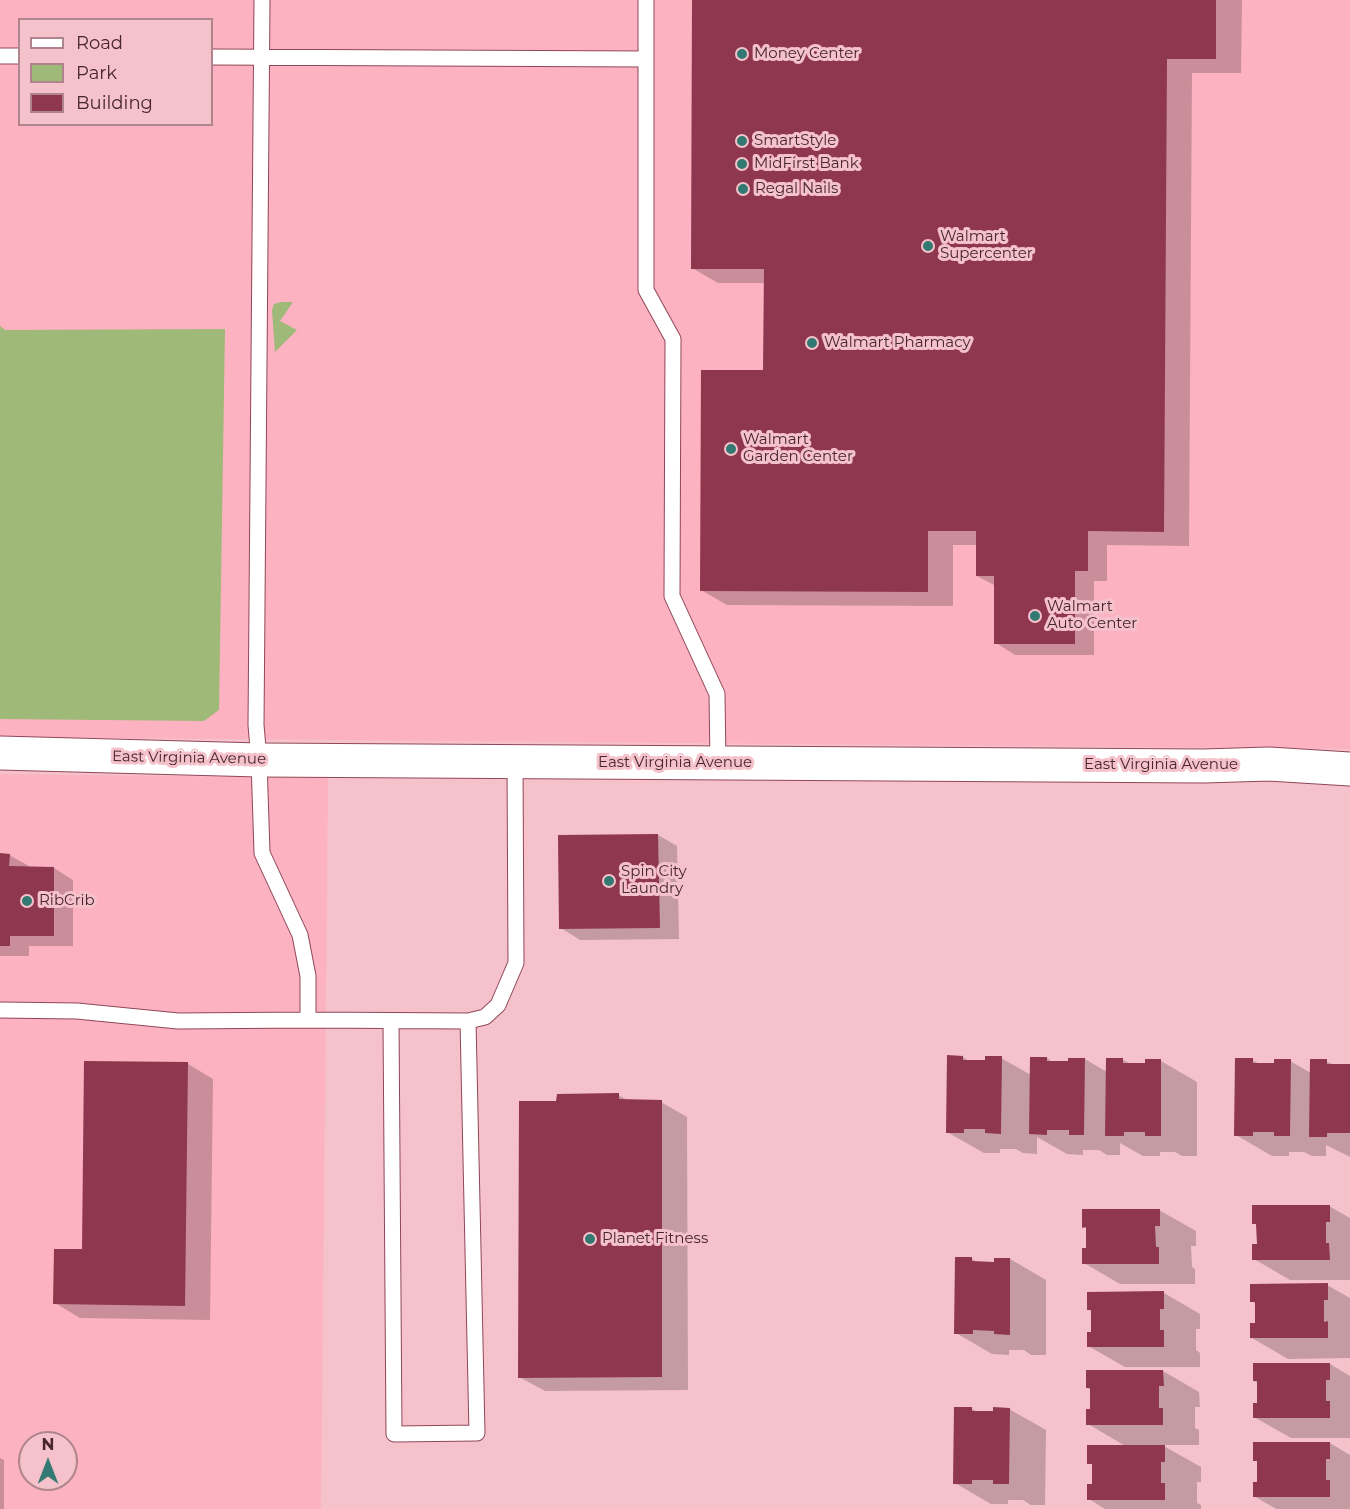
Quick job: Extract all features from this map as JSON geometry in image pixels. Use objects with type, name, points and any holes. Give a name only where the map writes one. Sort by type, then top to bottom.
[{"type":"street","name":"East Virginia Avenue","points":[[0,753],[515,762],[1204,766],[1269,764],[1350,769]]},
{"type":"lane","points":[[262,0],[256,725],[262,853],[300,935],[308,976],[308,1020]]},
{"type":"lane","points":[[646,0],[646,290],[673,339],[672,596],[717,694],[718,763]]},
{"type":"lane","points":[[0,56],[18,56]]},
{"type":"lane","points":[[213,57],[646,59]]},
{"type":"lane","points":[[0,1010],[77,1011],[178,1021],[468,1021],[485,1017],[498,1005],[516,963],[515,762]]},
{"type":"lane","points":[[391,1021],[394,1434],[477,1433],[468,1021]]},
{"type":"shaded area","points":[[0,0],[1350,0],[1350,749],[0,737]]},
{"type":"shaded area","points":[[0,774],[328,778],[321,1509],[0,1509]]},
{"type":"green space","points":[[293,302],[280,321],[297,330],[275,352],[272,310],[274,304]]},
{"type":"green space","points":[[0,326],[5,330],[225,329],[219,710],[204,721],[0,719]]},
{"type":"building","name":"Walmart Supercenter","points":[[692,0],[1216,0],[1216,59],[1167,59],[1164,532],[1088,531],[1088,571],[1075,571],[1075,644],[994,644],[994,576],[976,576],[976,531],[928,531],[928,592],[700,591],[701,370],[763,370],[764,269],[691,269]]},
{"type":"building","name":"Spin City Laundry","points":[[658,834],[660,928],[559,929],[558,835]]},
{"type":"building","name":"RibCrib","points":[[0,853],[10,854],[9,866],[54,867],[54,936],[10,936],[10,946],[0,946]]},
{"type":"building","points":[[947,1055],[963,1056],[963,1060],[985,1060],[985,1056],[1002,1056],[1001,1134],[985,1133],[985,1129],[964,1129],[964,1133],[946,1133]]},
{"type":"building","points":[[1030,1057],[1047,1057],[1047,1061],[1085,1058],[1084,1135],[1069,1135],[1069,1130],[1047,1130],[1047,1135],[1029,1134]]},
{"type":"building","points":[[1106,1058],[1123,1058],[1123,1063],[1145,1063],[1145,1059],[1161,1059],[1161,1136],[1145,1136],[1145,1132],[1124,1132],[1124,1136],[1105,1136]]},
{"type":"building","points":[[1235,1058],[1253,1058],[1253,1063],[1274,1063],[1274,1059],[1291,1059],[1290,1136],[1274,1136],[1274,1132],[1253,1132],[1253,1136],[1234,1136]]},
{"type":"building","points":[[1310,1059],[1327,1059],[1327,1064],[1350,1064],[1350,1133],[1327,1133],[1327,1137],[1309,1137]]},
{"type":"building","points":[[84,1061],[188,1062],[185,1306],[53,1304],[54,1249],[82,1249]]},
{"type":"building","name":"Planet Fitness","points":[[619,1093],[619,1099],[662,1100],[662,1377],[518,1378],[519,1101],[556,1101],[557,1094]]},
{"type":"building","points":[[1252,1205],[1330,1205],[1330,1222],[1326,1222],[1326,1243],[1329,1243],[1330,1260],[1252,1260],[1252,1244],[1257,1244],[1256,1224],[1252,1224]]},
{"type":"building","points":[[1082,1209],[1160,1209],[1160,1226],[1155,1226],[1159,1264],[1082,1264],[1082,1248],[1086,1248],[1086,1227],[1082,1228]]},
{"type":"building","points":[[955,1257],[972,1257],[972,1261],[994,1262],[994,1258],[1010,1258],[1010,1335],[994,1334],[994,1331],[973,1330],[973,1334],[954,1334]]},
{"type":"building","points":[[1328,1283],[1328,1300],[1324,1300],[1324,1322],[1328,1321],[1328,1338],[1250,1338],[1250,1323],[1255,1323],[1255,1302],[1250,1302],[1250,1284]]},
{"type":"building","points":[[1164,1291],[1164,1309],[1160,1309],[1160,1330],[1164,1330],[1164,1347],[1087,1347],[1087,1332],[1091,1332],[1091,1310],[1087,1310],[1087,1292]]},
{"type":"building","points":[[1253,1363],[1330,1363],[1330,1380],[1326,1380],[1326,1401],[1330,1401],[1330,1418],[1253,1418],[1253,1403],[1257,1403],[1257,1381],[1253,1381]]},
{"type":"building","points":[[1086,1370],[1163,1370],[1164,1386],[1159,1386],[1159,1408],[1163,1408],[1163,1425],[1086,1425],[1086,1409],[1090,1409],[1090,1388],[1086,1388]]},
{"type":"building","points":[[954,1407],[972,1407],[972,1411],[993,1411],[993,1407],[1010,1408],[1009,1484],[993,1484],[993,1480],[972,1480],[972,1484],[953,1484]]},
{"type":"building","points":[[1253,1442],[1330,1442],[1330,1459],[1326,1459],[1326,1480],[1330,1480],[1330,1497],[1253,1497],[1253,1482],[1257,1482],[1257,1461],[1253,1461]]},
{"type":"building","points":[[1087,1445],[1165,1445],[1165,1462],[1161,1462],[1161,1483],[1165,1483],[1165,1500],[1087,1500],[1087,1484],[1092,1484],[1092,1464],[1087,1464]]},
{"type":"place","name":"Money Center","points":[[742,54]]},
{"type":"place","name":"SmartStyle","points":[[742,141]]},
{"type":"place","name":"MidFirst Bank","points":[[742,164]]},
{"type":"place","name":"Regal Nails","points":[[743,189]]},
{"type":"place","name":"Walmart Supercenter","points":[[928,246]]},
{"type":"place","name":"Walmart Pharmacy","points":[[812,343]]},
{"type":"place","name":"Walmart Garden Center","points":[[731,449]]},
{"type":"place","name":"Walmart Auto Center","points":[[1035,616]]},
{"type":"place","name":"Spin City Laundry","points":[[609,881]]},
{"type":"place","name":"RibCrib","points":[[27,901]]},
{"type":"place","name":"Planet Fitness","points":[[590,1239]]}]
